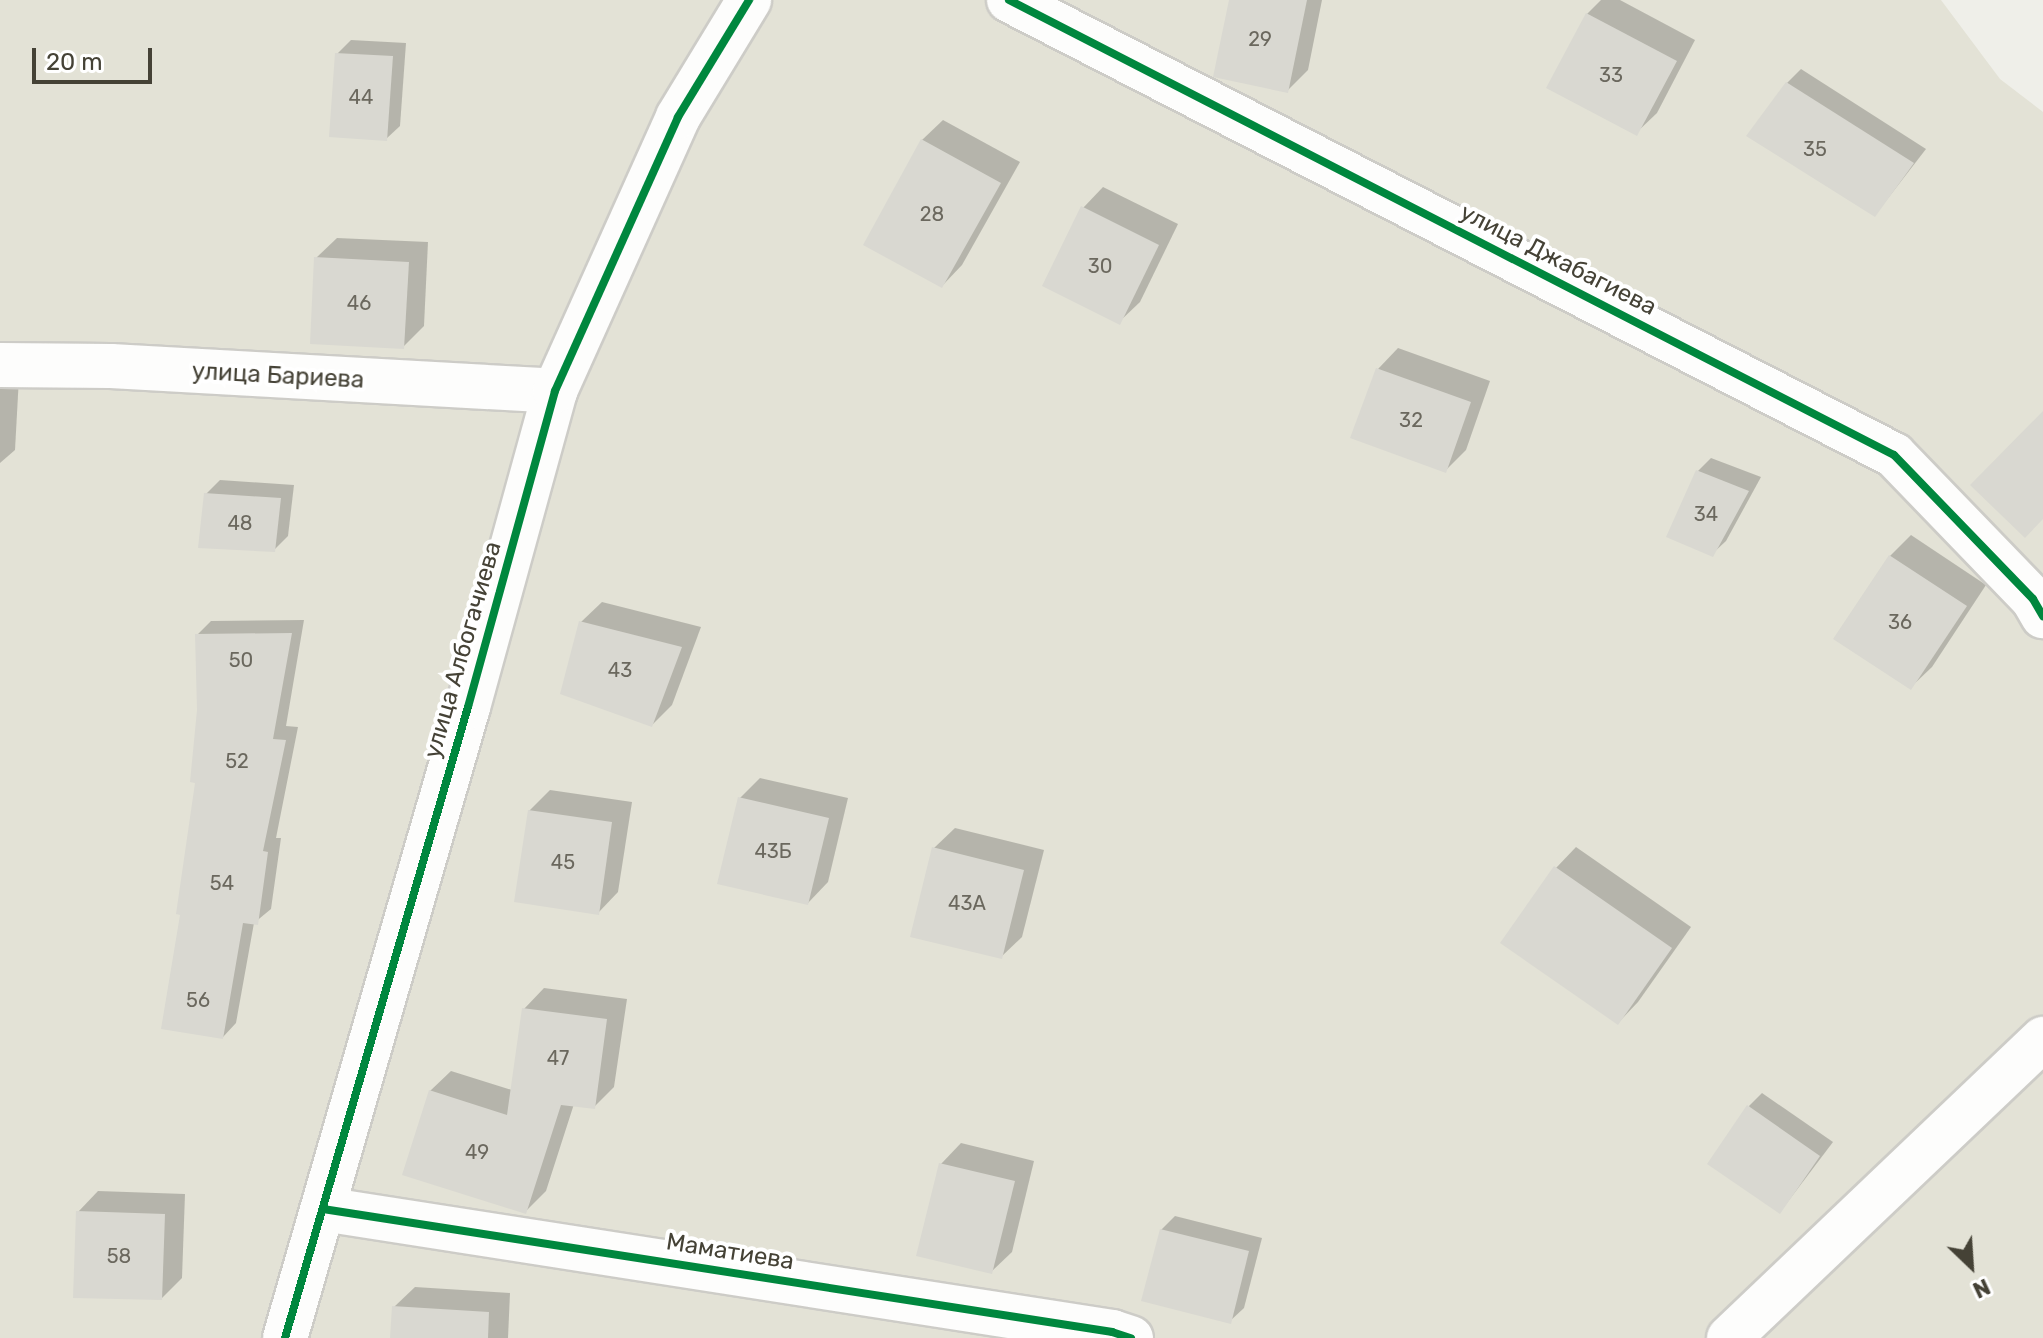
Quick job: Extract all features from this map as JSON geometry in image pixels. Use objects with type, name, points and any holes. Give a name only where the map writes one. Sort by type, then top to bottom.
[{"type":"street","name":"улица Албогачиева","points":[[285,1338],[468,707],[555,391],[678,117],[749,0]]},
{"type":"street","name":"улица Джабагиева","points":[[1009,0],[1894,455],[2033,599],[2043,616]]},
{"type":"street","name":"улица Бариева","points":[[0,365],[111,366],[555,391]]},
{"type":"street","points":[[1729,1338],[2043,1039]]},
{"type":"street","name":"Маматиева","points":[[323,1209],[1112,1332],[1131,1338]]},
{"type":"shaded area","points":[[0,0],[1941,0],[2000,79],[2043,112],[2043,1338],[0,1338]]},
{"type":"building","points":[[1229,0],[1307,0],[1288,93],[1213,77]]},
{"type":"building","points":[[1586,13],[1677,61],[1637,136],[1546,88]]},
{"type":"building","points":[[335,53],[393,56],[387,141],[329,137]]},
{"type":"building","points":[[1786,82],[1914,163],[1875,217],[1746,136]]},
{"type":"building","points":[[921,139],[1001,183],[942,288],[863,245]]},
{"type":"building","points":[[1081,206],[1159,245],[1120,325],[1042,286]]},
{"type":"building","points":[[314,257],[409,262],[404,349],[310,344]]},
{"type":"building","points":[[1376,368],[1471,402],[1446,473],[1350,438]]},
{"type":"building","points":[[2043,411],[2043,519],[2025,538],[1970,485]]},
{"type":"building","points":[[1696,470],[1749,491],[1713,557],[1666,537]]},
{"type":"building","points":[[204,493],[281,498],[275,552],[198,548]]},
{"type":"building","points":[[1889,555],[1967,606],[1911,690],[1833,639]]},
{"type":"building","points":[[579,621],[682,647],[652,727],[560,694]]},
{"type":"building","points":[[292,633],[273,739],[286,740],[263,851],[268,852],[258,925],[243,923],[223,1039],[161,1029],[180,915],[176,914],[195,783],[190,782],[197,710],[195,634]]},
{"type":"building","points":[[738,797],[829,818],[808,905],[717,884]]},
{"type":"building","points":[[528,810],[612,822],[599,915],[514,902]]},
{"type":"building","points":[[932,847],[1024,870],[1002,959],[910,937]]},
{"type":"building","points":[[1554,866],[1672,948],[1618,1025],[1500,943]]},
{"type":"building","points":[[522,1008],[607,1019],[595,1109],[561,1105],[526,1214],[402,1175],[429,1090],[507,1115]]},
{"type":"building","points":[[1747,1105],[1820,1156],[1780,1214],[1707,1164]]},
{"type":"building","points":[[939,1163],[1015,1181],[992,1274],[916,1256]]},
{"type":"building","points":[[76,1211],[165,1214],[162,1300],[73,1298]]},
{"type":"building","points":[[1160,1229],[1249,1251],[1231,1324],[1141,1301]]},
{"type":"building","points":[[392,1306],[489,1312],[488,1338],[390,1338]]},
{"type":"cycle path","points":[[285,1338],[468,707],[555,391],[678,117],[749,0]]},
{"type":"cycle path","points":[[1009,0],[1894,455],[2033,599],[2043,616]]},
{"type":"cycle path","points":[[323,1209],[1112,1332],[1131,1338]]}]
